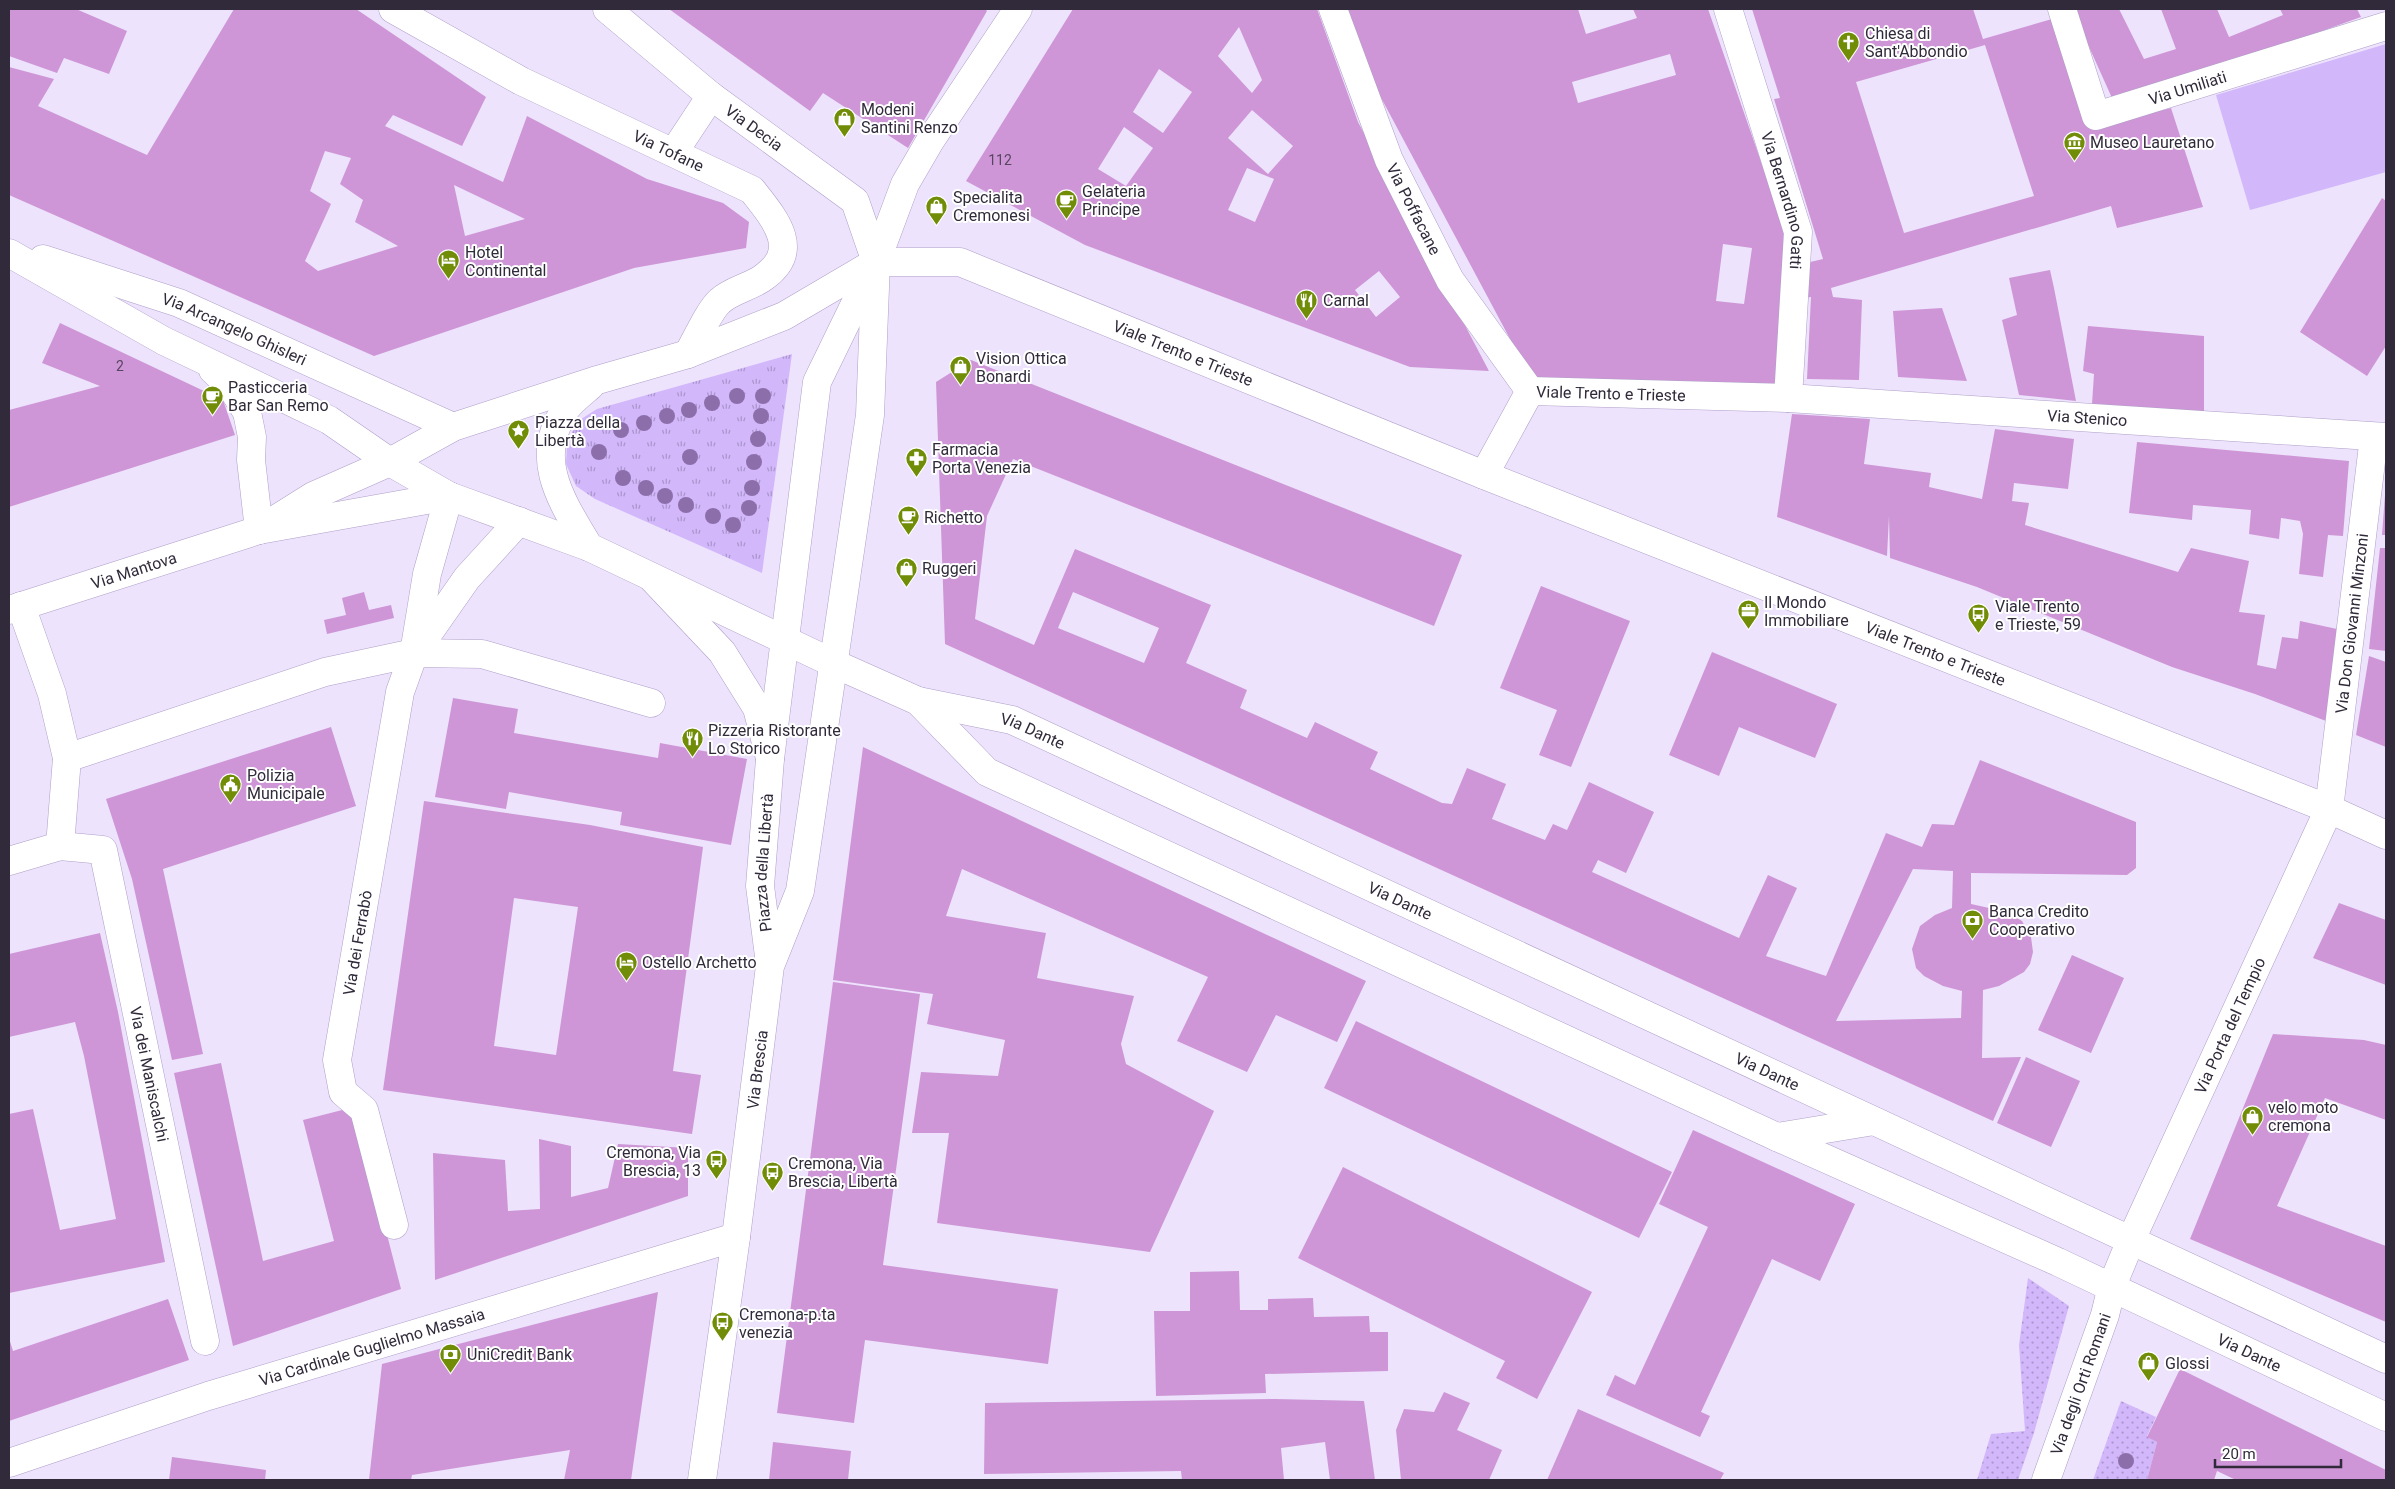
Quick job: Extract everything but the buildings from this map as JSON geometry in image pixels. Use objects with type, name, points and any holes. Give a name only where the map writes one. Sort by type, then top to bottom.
[{"type":"main road","name":"Via Tofane","points":[[393,9],[521,80],[752,190],[772,215],[784,237],[781,262],[764,277],[719,301],[688,354]]},
{"type":"main road","name":"Via Decia","points":[[608,9],[711,96],[854,201],[876,262]]},
{"type":"main road","name":"Via Poffacane","points":[[1333,9],[1389,160],[1450,280],[1530,391]]},
{"type":"main road","name":"Via Bernardino Gatti","points":[[1728,9],[1798,232],[1788,398]]},
{"type":"main road","name":"Via Umiliati","points":[[2062,9],[2096,116],[2376,22]]},
{"type":"main road","points":[[835,664],[870,415],[876,262],[905,184],[1011,12]]},
{"type":"main road","points":[[674,152],[711,96]]},
{"type":"main road","name":"Via Arcangelo Ghisleri","points":[[9,248],[179,303],[453,427]]},
{"type":"main road","points":[[9,253],[164,341],[329,420],[390,462],[449,496]]},
{"type":"main road","points":[[453,427],[594,381],[688,354],[784,316],[876,262]]},
{"type":"main road","name":"Viale Trento e Trieste","points":[[876,262],[960,262],[1484,475],[2329,809],[2386,835]]},
{"type":"main road","name":"Piazza della Libertà","points":[[770,966],[760,886],[770,759],[783,639],[799,537],[817,382],[876,262]]},
{"type":"main road","points":[[201,359],[232,388],[247,412],[252,437],[251,460],[258,530]]},
{"type":"main road","points":[[589,546],[562,502],[549,459],[553,435],[565,409],[594,381]]},
{"type":"main road","name":"Viale Trento e Trieste","points":[[1484,475],[1530,391],[1788,398]]},
{"type":"main road","name":"Via Stenico","points":[[1788,398],[2380,437]]},
{"type":"main road","name":"Via Mantova","points":[[258,530],[313,496],[390,462],[453,427]]},
{"type":"main road","name":"Via Don Giovanni Minzoni","points":[[2329,809],[2380,437]]},
{"type":"main road","name":"Piazza della Libertà","points":[[449,496],[589,546],[835,664]]},
{"type":"main road","name":"Via Mantova","points":[[15,608],[258,530],[449,496]]},
{"type":"main road","name":"Via dei Ferrabò","points":[[394,1225],[364,1110],[343,1092],[337,1060],[400,692],[414,653],[427,574],[449,496]]},
{"type":"main road","name":"Via dei Ferrabò","points":[[414,653],[467,578],[519,521]]},
{"type":"main road","name":"Piazza della Libertà","points":[[649,575],[722,652],[757,708],[770,759]]},
{"type":"main road","points":[[9,861],[60,846],[67,758],[52,694],[15,608]]},
{"type":"main road","points":[[67,758],[325,672],[414,653],[482,654],[651,703]]},
{"type":"main road","name":"Via Dante","points":[[835,664],[918,701],[1012,720],[2386,1359]]},
{"type":"main road","name":"Via Brescia","points":[[702,1480],[736,1236],[770,966],[800,891],[817,767],[835,664]]},
{"type":"main road","name":"Via Dante","points":[[918,701],[987,772],[1777,1137],[2112,1286],[2386,1417]]},
{"type":"main road","name":"Via Porta del Tempio","points":[[2131,1240],[2329,809]]},
{"type":"main road","name":"Via dei Maniscalchi","points":[[60,846],[103,850],[205,1341]]},
{"type":"main road","points":[[1777,1137],[1874,1121]]},
{"type":"main road","name":"Via Cardinale Guglielmo Massaia","points":[[9,1463],[208,1396],[736,1236]]},
{"type":"main road","points":[[2112,1286],[2131,1240]]},
{"type":"main road","name":"Via degli Orti Romani","points":[[2046,1480],[2105,1315],[2112,1286]]},
{"type":"green space","points":[[2386,44],[2386,172],[2250,210],[2216,95]]},
{"type":"green space","points":[[792,354],[762,573],[595,499],[576,486],[566,464],[567,442],[578,421],[597,409]]},
{"type":"green space","points":[[2028,1278],[2069,1306],[2034,1433],[2018,1480],[1977,1480],[1991,1434],[2025,1431],[2019,1345]]},
{"type":"green space","points":[[2121,1401],[2156,1417],[2147,1436],[2157,1442],[2147,1480],[2093,1480]]},
{"type":"place","name":"Chiesa di Sant'Abbondio","points":[[1849,61]]},
{"type":"place","name":"Modeni Santini Renzo","points":[[845,137]]},
{"type":"place","name":"Museo Lauretano","points":[[2074,161]]},
{"type":"place","name":"Gelateria Principe","points":[[1066,219]]},
{"type":"place","name":"Specialita Cremonesi","points":[[937,225]]},
{"type":"place","name":"Hotel Continental","points":[[449,280]]},
{"type":"place","name":"Carnal","points":[[1307,319]]},
{"type":"place","name":"Vision Ottica Bonardi","points":[[960,386]]},
{"type":"place","name":"Pasticceria Bar San Remo","points":[[212,415]]},
{"type":"place","name":"Piazza della Libertà","points":[[519,450]]},
{"type":"place","name":"Farmacia Porta Venezia","points":[[916,477]]},
{"type":"place","name":"Richetto","points":[[908,536]]},
{"type":"place","name":"Ruggeri","points":[[906,587]]},
{"type":"place","name":"Il Mondo Immobiliare","points":[[1748,630]]},
{"type":"place","name":"Viale Trento e Trieste, 59","points":[[1979,634]]},
{"type":"place","name":"Pizzeria Ristorante Lo Storico","points":[[692,758]]},
{"type":"place","name":"Polizia Municipale","points":[[231,803]]},
{"type":"place","name":"Banca Credito Cooperativo","points":[[1973,939]]},
{"type":"place","name":"Ostello Archetto","points":[[626,981]]},
{"type":"place","name":"velo moto cremona","points":[[2252,1135]]},
{"type":"place","name":"Cremona, Via Brescia, 13","points":[[717,1180]]},
{"type":"place","name":"Cremona, Via Brescia, Libertà","points":[[772,1191]]},
{"type":"place","name":"Cremona-p.ta venezia","points":[[723,1342]]},
{"type":"place","name":"UniCredit Bank","points":[[451,1373]]},
{"type":"place","name":"Glossi","points":[[2149,1382]]}]
